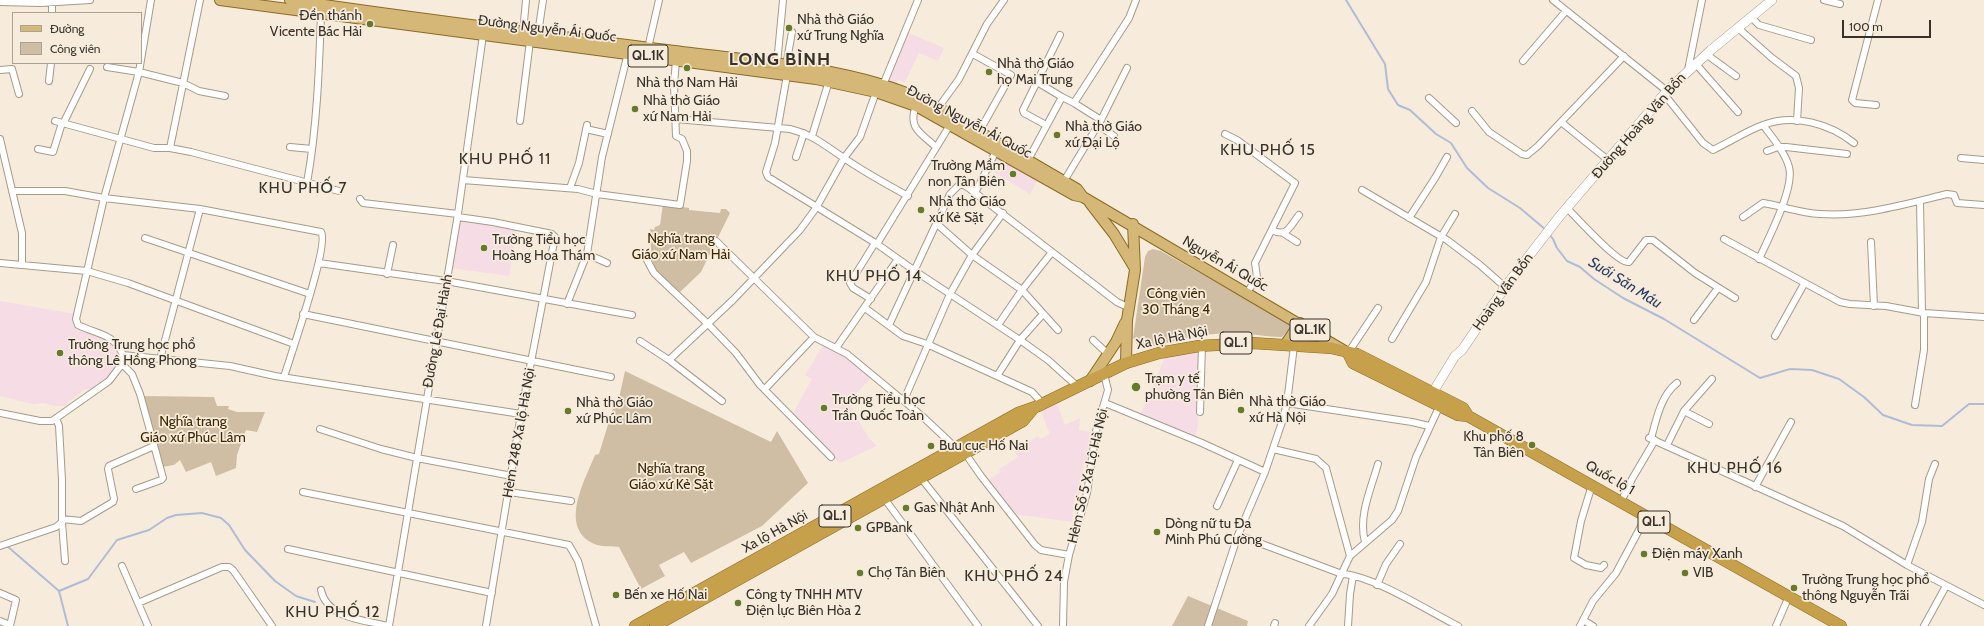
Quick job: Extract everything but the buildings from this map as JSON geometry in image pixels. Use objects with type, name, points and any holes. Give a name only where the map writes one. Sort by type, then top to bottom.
[{"type":"highway","name":"Xa lộ Hà Nội","points":[[655,626],[799,540],[961,450],[1023,421],[1039,406],[1126,363],[1159,353],[1202,345],[1252,343],[1331,348],[1348,353]]},
{"type":"highway","name":"Quốc lộ 1","points":[[1348,353],[1353,363],[1436,399],[1458,415],[1468,416],[1841,626]]},
{"type":"highway","name":"Xa lộ Hà Nội","points":[[635,626],[799,540],[884,498],[921,478],[961,450]]},
{"type":"main road","name":"Đường Nguyễn Ái Quốc","points":[[220,0],[306,5],[523,32],[534,38],[676,60],[869,80],[879,88],[916,106],[1074,195],[1085,198],[1133,224],[1165,244]]},
{"type":"main road","name":"Đường Nguyễn Ái Quốc","points":[[290,0],[306,5],[321,14],[483,35],[648,48],[782,70],[829,82],[879,88],[918,98],[938,108],[1064,181],[1077,189],[1085,198]]},
{"type":"main road","name":"Đường Hoàng Văn Bổn","points":[[1547,232],[1665,93],[1706,54],[1772,0]]},
{"type":"main road","name":"QL.1K","points":[[1085,198],[1114,234],[1135,270]]},
{"type":"main road","points":[[1090,381],[1116,342],[1127,320],[1135,270],[1133,224]]},
{"type":"main road","name":"Hoàng Văn Bổn","points":[[1436,399],[1455,356],[1462,350],[1505,287],[1547,232]]},
{"type":"main road","name":"Nguyễn Ái Quốc","points":[[1165,244],[1300,323]]},
{"type":"main road","points":[[1126,363],[1127,320]]},
{"type":"main road","name":"QL.1K","points":[[1300,323],[1348,353]]},
{"type":"main road","points":[[1290,346],[1300,323]]},
{"type":"street","points":[[0,2],[41,3],[52,1],[90,0]]},
{"type":"street","points":[[142,54],[151,0]]},
{"type":"street","points":[[170,148],[200,0]]},
{"type":"street","points":[[523,32],[526,0]]},
{"type":"street","points":[[520,121],[534,38],[543,0]]},
{"type":"street","points":[[648,48],[659,0]]},
{"type":"street","points":[[783,0],[782,70],[778,128],[766,175],[816,208],[876,244],[998,325],[1048,360],[1078,387]]},
{"type":"street","points":[[669,360],[754,278],[800,230],[816,208],[844,158],[860,137],[879,88],[918,0]]},
{"type":"street","points":[[938,108],[959,79],[988,24],[1004,0]]},
{"type":"street","points":[[1074,102],[1129,18],[1136,0]]},
{"type":"street","points":[[1553,0],[1624,56],[1665,93],[1703,143],[1713,150],[1763,125],[1786,120],[1815,122],[1834,129],[1854,142]]},
{"type":"street","points":[[1688,70],[1702,0]]},
{"type":"street","points":[[1824,0],[1840,4]]},
{"type":"street","points":[[1876,105],[1855,103],[1852,99],[1878,0]]},
{"type":"street","points":[[52,1],[52,12]]},
{"type":"street","points":[[1523,61],[1566,11]]},
{"type":"street","points":[[307,183],[312,149],[321,14]]},
{"type":"street","points":[[1751,17],[1759,25],[1811,40]]},
{"type":"street","points":[[1738,28],[1772,58],[1796,76],[1799,88],[1797,121]]},
{"type":"street","points":[[782,70],[792,32]]},
{"type":"street","name":"Đường Lê Đại Hành","points":[[388,626],[458,216],[483,35]]},
{"type":"street","points":[[1046,125],[1024,113],[1023,110],[1060,35]]},
{"type":"street","points":[[567,304],[587,254],[602,157],[628,53]]},
{"type":"street","points":[[973,54],[1011,75],[979,132]]},
{"type":"street","points":[[1706,54],[1736,76]]},
{"type":"street","points":[[1472,112],[1489,132],[1522,154],[1527,154],[1538,146],[1624,56]]},
{"type":"street","points":[[463,180],[570,188],[597,194],[680,205],[687,151],[682,139],[676,136],[674,85],[676,60]]},
{"type":"street","points":[[49,81],[51,64]]},
{"type":"street","points":[[0,413],[52,421],[109,381],[122,364],[123,355],[114,341],[108,336],[85,328],[77,323],[78,309],[104,198],[121,140],[140,64]]},
{"type":"street","points":[[1696,64],[1738,112]]},
{"type":"street","points":[[107,67],[139,72],[183,83],[199,91],[225,96]]},
{"type":"street","points":[[1064,181],[1099,123],[1127,68]]},
{"type":"street","points":[[0,70],[12,69],[19,94]]},
{"type":"street","points":[[38,149],[53,152],[63,123],[90,70]]},
{"type":"street","points":[[812,136],[829,82]]},
{"type":"street","points":[[1037,82],[1062,97],[1074,102],[1114,136]]},
{"type":"street","points":[[1028,160],[1062,97]]},
{"type":"street","points":[[1429,98],[1456,123]]},
{"type":"street","points":[[916,106],[913,118],[916,128],[936,147]]},
{"type":"street","points":[[676,119],[778,128],[804,133],[812,136],[844,158],[908,196]]},
{"type":"street","points":[[55,121],[121,140],[154,148],[170,148],[191,152],[339,191]]},
{"type":"street","points":[[1561,122],[1608,160]]},
{"type":"street","points":[[870,299],[853,288],[850,283],[908,196],[950,125]]},
{"type":"street","points":[[1759,259],[1782,208],[1790,172],[1788,165],[1778,147],[1763,125]]},
{"type":"street","points":[[570,188],[579,163],[587,127],[608,134]]},
{"type":"street","points":[[796,157],[804,133]]},
{"type":"street","points":[[1225,134],[1237,140],[1295,183],[1256,263],[1257,277],[1248,293]]},
{"type":"street","points":[[0,139],[22,233],[22,264]]},
{"type":"street","points":[[1767,151],[1778,147],[1847,154]]},
{"type":"street","points":[[290,148],[312,149]]},
{"type":"street","points":[[975,193],[996,151]]},
{"type":"street","points":[[1409,218],[1447,157]]},
{"type":"street","points":[[1961,158],[1984,160]]},
{"type":"street","points":[[889,325],[955,187],[964,185],[1116,302],[1130,308]]},
{"type":"street","points":[[1362,190],[1441,237],[1480,265],[1505,287]]},
{"type":"street","points":[[12,191],[64,191],[104,198],[200,209],[321,232],[324,238],[319,263],[284,377]]},
{"type":"street","points":[[1743,217],[1762,203],[1820,214],[1840,214],[1872,211],[1951,194],[1954,195],[1957,203],[1984,205]]},
{"type":"street","points":[[360,199],[363,203],[458,216]]},
{"type":"street","points":[[1915,405],[1924,350],[1920,201]]},
{"type":"street","points":[[1567,208],[1608,250],[1624,262],[1629,262],[1646,240],[1652,240],[1695,273],[1734,298]]},
{"type":"street","points":[[160,359],[175,301],[190,253],[200,209]]},
{"type":"street","points":[[904,400],[950,294],[972,254],[1002,213]]},
{"type":"street","points":[[1392,339],[1426,282],[1441,237],[1454,214]]},
{"type":"street","points":[[1283,233],[1298,215]]},
{"type":"street","name":"Hẻm 248 Xa lộ Hà Nội","points":[[458,216],[543,232],[554,235],[555,241],[521,414],[512,476],[486,626]]},
{"type":"street","points":[[937,224],[972,254],[1022,290],[1058,330]]},
{"type":"street","points":[[1272,230],[1278,233],[1283,233],[1297,242]]},
{"type":"street","points":[[145,238],[310,294]]},
{"type":"street","points":[[1724,239],[1804,284],[1840,302],[1923,313],[1984,317]]},
{"type":"street","points":[[716,241],[814,337],[847,354],[904,400],[961,450],[1035,545],[1042,550],[1069,555]]},
{"type":"street","points":[[1871,242],[1874,306]]},
{"type":"street","points":[[387,274],[393,245]]},
{"type":"street","points":[[998,325],[1022,290],[1052,252]]},
{"type":"street","points":[[587,254],[608,263]]},
{"type":"street","points":[[836,348],[898,259]]},
{"type":"street","points":[[647,260],[654,273],[708,324],[736,353],[765,389],[831,457]]},
{"type":"street","points":[[0,263],[87,271],[128,283],[294,344]]},
{"type":"street","points":[[319,263],[387,274],[446,281],[632,315]]},
{"type":"street","points":[[1774,336],[1804,284]]},
{"type":"street","points":[[1694,320],[1718,288]]},
{"type":"street","points":[[865,308],[903,336],[927,344],[1032,392],[1039,406]]},
{"type":"street","points":[[1348,353],[1378,308]]},
{"type":"street","points":[[303,314],[611,377]]},
{"type":"street","points":[[996,376],[1020,340],[1043,314]]},
{"type":"street","points":[[765,389],[814,337]]},
{"type":"street","points":[[1093,340],[1108,354]]},
{"type":"street","points":[[640,341],[669,360],[722,401]]},
{"type":"street","points":[[1200,412],[1202,345]]},
{"type":"street","points":[[1208,626],[1238,535],[1265,472],[1287,403],[1290,346]]},
{"type":"street","points":[[123,355],[230,366],[284,377],[521,414]]},
{"type":"street","points":[[122,364],[129,369],[135,381],[163,478],[162,480],[136,489]]},
{"type":"street","name":"Hẻm Số 5 Xa Lộ Hà Nội","points":[[1063,626],[1064,582],[1069,555],[1087,493],[1096,431],[1108,390],[1104,374]]},
{"type":"street","points":[[1667,445],[1684,411],[1712,379]]},
{"type":"street","points":[[1621,502],[1652,439],[1666,395],[1670,388],[1677,382]]},
{"type":"street","points":[[1309,626],[1332,594],[1350,556],[1392,520],[1398,511],[1416,458],[1429,426],[1436,399]]},
{"type":"street","points":[[1105,403],[1265,472]]},
{"type":"street","points":[[1287,403],[1429,426]]},
{"type":"street","points":[[1684,411],[1709,424]]},
{"type":"street","points":[[56,418],[60,439],[62,521],[65,560]]},
{"type":"street","points":[[1755,487],[1791,422]]},
{"type":"street","points":[[320,429],[381,449],[417,458],[512,476]]},
{"type":"street","points":[[1652,439],[1843,526],[1907,565],[1984,605]]},
{"type":"street","points":[[0,546],[56,527],[62,521],[81,521],[113,502],[114,499],[108,470],[109,466],[154,446]]},
{"type":"street","points":[[1273,449],[1316,459],[1326,468],[1350,556]]},
{"type":"street","points":[[1217,506],[1238,460]]},
{"type":"street","points":[[1365,542],[1362,532],[1362,522],[1378,464]]},
{"type":"street","points":[[1907,565],[1922,522],[1929,479],[1935,464]]},
{"type":"street","points":[[921,478],[1038,626]]},
{"type":"street","points":[[1592,485],[1580,521],[1574,558],[1594,568],[1601,568],[1604,565]]},
{"type":"street","points":[[303,492],[570,546],[578,561],[596,626]]},
{"type":"street","points":[[509,492],[571,501]]},
{"type":"street","points":[[884,498],[978,626]]},
{"type":"street","points":[[1593,626],[1581,623],[1593,602],[1616,573],[1646,517]]},
{"type":"street","points":[[1238,535],[1342,574],[1353,576],[1377,585],[1458,626]]},
{"type":"street","points":[[1377,585],[1386,564],[1400,544]]},
{"type":"street","points":[[288,549],[492,593]]},
{"type":"street","points":[[122,566],[148,626]]},
{"type":"street","points":[[138,603],[215,570],[228,567],[233,570],[272,626]]},
{"type":"street","points":[[1348,626],[1353,576]]},
{"type":"street","points":[[1924,626],[1946,586]]},
{"type":"street","points":[[321,590],[323,599],[337,612],[388,626]]},
{"type":"street","points":[[0,593],[16,600],[10,626],[0,621]]},
{"type":"street","points":[[1776,626],[1788,596]]},
{"type":"shaded area","points":[[906,32],[944,48],[938,61],[919,53],[905,82],[898,80],[895,85],[886,82]]},
{"type":"shaded area","name":"Trường Mầm non Tân Biên","points":[[996,155],[1038,179],[1030,194],[989,169]]},
{"type":"shaded area","name":"Trường Tiểu học Hoàng Hoa Thám","points":[[459,220],[517,229],[509,276],[451,268]]},
{"type":"shaded area","name":"Trường Trung học phổ thông Lê Hồng Phong","points":[[0,301],[75,314],[74,320],[113,342],[121,355],[120,363],[108,379],[89,391],[85,389],[64,406],[55,406],[44,403],[32,404],[0,396]]},
{"type":"shaded area","name":"Trường Tiểu học Trần Quốc Toản","points":[[824,344],[846,356],[872,377],[848,402],[868,437],[877,446],[840,463],[792,415],[812,379],[805,375]]},
{"type":"shaded area","points":[[1203,349],[1198,425],[1195,438],[1140,415],[1166,355]]},
{"type":"shaded area","points":[[1056,401],[1065,425],[1080,418],[1079,430],[1094,433],[1088,462],[1084,462],[1079,496],[1075,496],[1072,522],[1014,514],[987,481],[1000,472],[999,469],[1018,457],[1014,451],[1038,436],[1040,439],[1050,434],[1040,409]]},
{"type":"green space","name":"Nghĩa trang Giáo xứ Nam Hải","points":[[663,204],[689,208],[689,210],[720,213],[721,209],[726,209],[730,213],[701,272],[679,293],[658,271],[652,260],[650,229],[654,230],[655,227],[660,225]]},
{"type":"green space","name":"Công viên 30 Tháng 4","points":[[1153,249],[1161,251],[1288,323],[1291,327],[1282,337],[1221,333],[1188,338],[1144,348],[1138,346],[1133,338],[1145,257],[1148,251]]},
{"type":"green space","name":"Nghĩa trang Giáo xứ Kẻ Sặt","points":[[625,371],[771,442],[777,431],[808,483],[762,526],[691,563],[684,552],[659,565],[665,576],[641,589],[619,547],[597,545],[585,538],[578,528],[576,517],[580,491],[595,455],[599,454],[613,408],[619,398]]},
{"type":"green space","name":"Nghĩa trang Giáo xứ Phúc Lâm","points":[[143,396],[214,397],[217,406],[229,406],[228,409],[237,412],[265,412],[257,432],[246,430],[237,455],[236,468],[216,476],[211,462],[186,472],[180,460],[174,465],[162,467]]},
{"type":"green space","points":[[1188,596],[1248,621],[1247,626],[1172,626]]},
{"type":"waterway","name":"Suối Săn Máu","points":[[1346,0],[1385,64],[1388,89],[1398,105],[1410,110],[1436,134],[1451,143],[1467,168],[1488,188],[1520,208],[1546,230]]},
{"type":"waterway","name":"Suối Săn Máu","points":[[1549,234],[1567,261],[1580,267],[1594,279],[1623,298],[1664,319],[1760,378],[1790,369],[1812,370],[1839,379],[1864,397],[1883,415],[1912,425],[1942,426],[1969,404],[1984,404]]},
{"type":"waterway","points":[[7,546],[59,591],[88,579],[117,540],[149,530],[167,518],[176,515],[202,513],[221,518],[229,525],[245,550],[275,581],[296,596],[315,602]]},
{"type":"waterway","points":[[59,591],[68,626]]},
{"type":"place","name":"Đền thánh Vicente Bác Hải","points":[[370,24]]},
{"type":"place","name":"Nhà thờ Giáo xứ Trung Nghĩa","points":[[789,28]]},
{"type":"place","name":"Nhà thơ Nam Hải","points":[[687,68]]},
{"type":"place","name":"Nhà thờ Giáo họ Mai Trung","points":[[989,72]]},
{"type":"place","name":"Nhà thờ Giáo xứ Nam Hải","points":[[635,109]]},
{"type":"place","name":"Nhà thờ Giáo xứ Đại Lộ","points":[[1057,135]]},
{"type":"place","name":"Trường Mầm non Tân Biên","points":[[1013,174]]},
{"type":"place","name":"Nhà thờ Giáo xứ Kẻ Sặt","points":[[921,210]]},
{"type":"place","name":"Trường Tiểu học Hoàng Hoa Thám","points":[[484,248]]},
{"type":"place","name":"Trường Trung học phổ thông Lê Hồng Phong","points":[[60,353]]},
{"type":"place","name":"Trạm y tế phường Tân Biên","points":[[1136,387]]},
{"type":"place","name":"Trường Tiểu học Trần Quốc Toản","points":[[824,408]]},
{"type":"place","name":"Nhà thờ Giáo xứ Hà Nội","points":[[1241,410]]},
{"type":"place","name":"Nhà thờ Giáo xứ Phúc Lâm","points":[[568,411]]},
{"type":"place","name":"Khu phố 8 Tân Biên","points":[[1532,445]]},
{"type":"place","name":"Bưu cục Hố Nai","points":[[931,446]]},
{"type":"place","name":"Gas Nhật Anh","points":[[906,508]]},
{"type":"place","name":"GPBank","points":[[858,528]]},
{"type":"place","name":"Dòng nữ tu Đa Minh Phú Cường","points":[[1157,532]]},
{"type":"place","name":"Điện máy Xanh","points":[[1644,554]]},
{"type":"place","name":"Chợ Tân Biên","points":[[860,573]]},
{"type":"place","name":"VIB","points":[[1685,573]]},
{"type":"place","name":"Trường Trung học phổ thông Nguyễn Trãi","points":[[1794,588]]},
{"type":"place","name":"Bến xe Hố Nai","points":[[616,595]]},
{"type":"place","name":"Công ty TNHH MTV Điện lực Biên Hòa 2","points":[[738,603]]},
{"type":"district","name":"LONG BÌNH","points":[[780,60]]},
{"type":"district","name":"KHU PHỐ 15","points":[[1268,150]]},
{"type":"district","name":"KHU PHỐ 11","points":[[505,159]]},
{"type":"district","name":"KHU PHỐ 7","points":[[303,188]]},
{"type":"district","name":"KHU PHỐ 14","points":[[874,276]]},
{"type":"district","name":"KHU PHỐ 16","points":[[1735,468]]},
{"type":"district","name":"KHU PHỐ 24","points":[[1014,576]]},
{"type":"district","name":"KHU PHỐ 12","points":[[333,612]]}]
